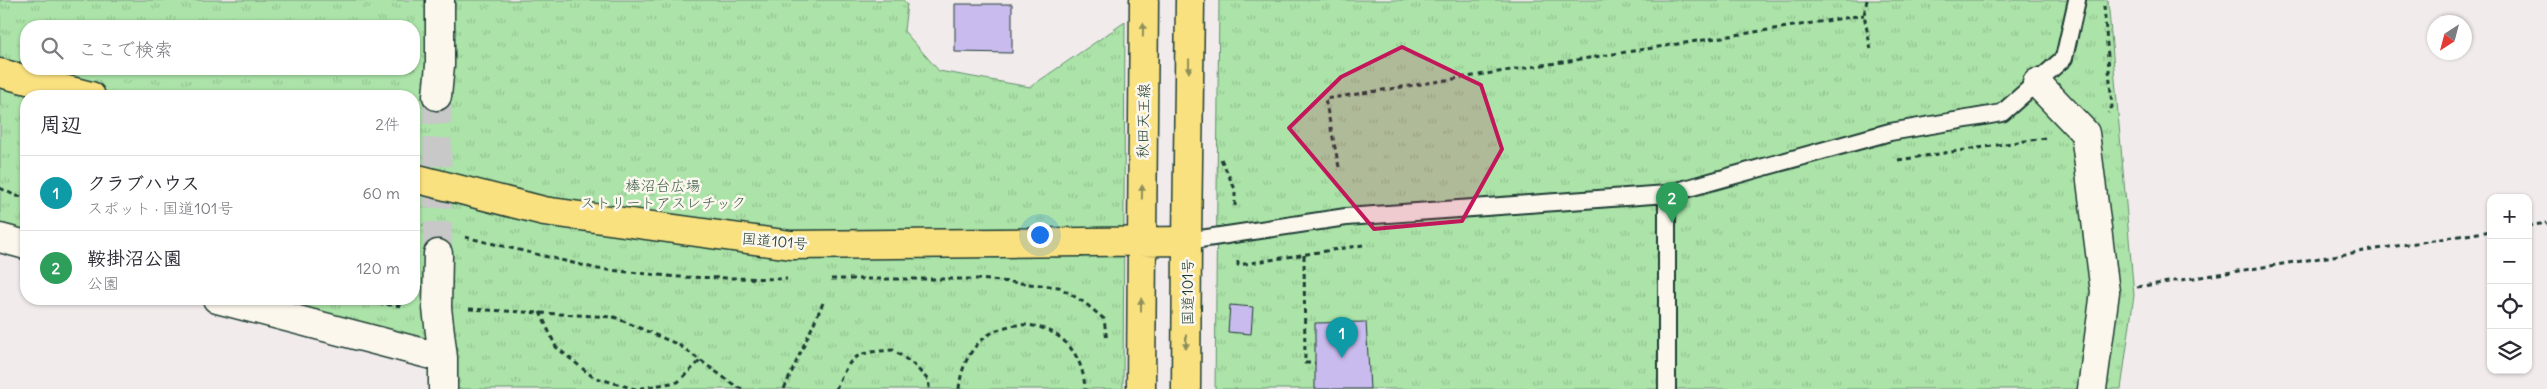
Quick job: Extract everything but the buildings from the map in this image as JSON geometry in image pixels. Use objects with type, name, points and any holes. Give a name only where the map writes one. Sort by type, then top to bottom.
[{"type":"main road","name":"秋田天王線","points":[[1142,241],[1144,0]]},
{"type":"main road","points":[[1187,241],[1190,0]]},
{"type":"main road","points":[[0,73],[67,90]]},
{"type":"main road","name":"国道101号","points":[[420,180],[544,211],[791,245],[1187,241],[1186,389]]},
{"type":"main road","points":[[1141,389],[1142,241]]},
{"type":"street","points":[[437,96],[440,65],[440,0]]},
{"type":"street","points":[[2037,83],[2086,133],[2105,292],[2092,389]]},
{"type":"street","points":[[0,238],[20,243]]},
{"type":"street","points":[[443,389],[443,358],[436,308],[447,244]]},
{"type":"street","points":[[241,305],[443,358]]},
{"type":"lane","points":[[1187,241],[1346,217],[1667,194],[1890,132],[2002,114],[2064,58],[2077,0]]},
{"type":"lane","points":[[1667,194],[1667,389]]},
{"type":"path","points":[[1867,0],[1864,15],[1871,50]]},
{"type":"path","points":[[1339,167],[1325,99],[1864,15]]},
{"type":"path","points":[[1218,152],[1235,189],[1235,208]]},
{"type":"path","points":[[0,188],[20,196]]},
{"type":"path","points":[[420,224],[431,227]]},
{"type":"path","points":[[2532,226],[2547,224]]},
{"type":"path","points":[[2105,292],[2487,232]]},
{"type":"path","points":[[447,244],[598,269],[679,276],[793,279]]},
{"type":"path","points":[[1237,255],[1238,265]]},
{"type":"path","points":[[1304,255],[1305,362],[1316,363]]},
{"type":"path","points":[[822,279],[980,279],[1060,287],[1085,303],[1104,319],[1108,346]]},
{"type":"path","points":[[784,389],[823,303]]},
{"type":"path","points":[[398,305],[614,317],[679,345],[737,387],[743,389]]},
{"type":"path","points":[[540,312],[556,347],[593,377],[634,389],[678,382],[701,360]]},
{"type":"path","points":[[959,389],[961,372],[969,352],[984,336],[1002,327],[1024,324],[1044,328],[1063,339],[1079,361],[1084,374],[1085,389]]},
{"type":"path","points":[[836,389],[847,364],[864,353],[893,350],[913,364],[929,381],[929,389]]},
{"type":"highlighted area","points":[[1402,47],[1481,85],[1502,149],[1462,221],[1374,229],[1289,128],[1341,77]]},
{"type":"green space","name":"棒沼台広場 ストリートアスレチック","points":[[0,0],[903,0],[907,4],[904,31],[939,71],[1030,87],[1125,22],[1123,389],[447,389],[441,357],[252,305],[420,305],[420,90],[20,90],[20,241],[0,235]]},
{"type":"green space","points":[[1219,0],[2108,0],[2134,295],[2121,389],[1215,389]]},
{"type":"tunnel","points":[[437,96],[438,254]]},
{"type":"place","name":"鞍掛沼公園","points":[[1672,223]]},
{"type":"place","name":"クラブハウス","points":[[1342,358]]}]
